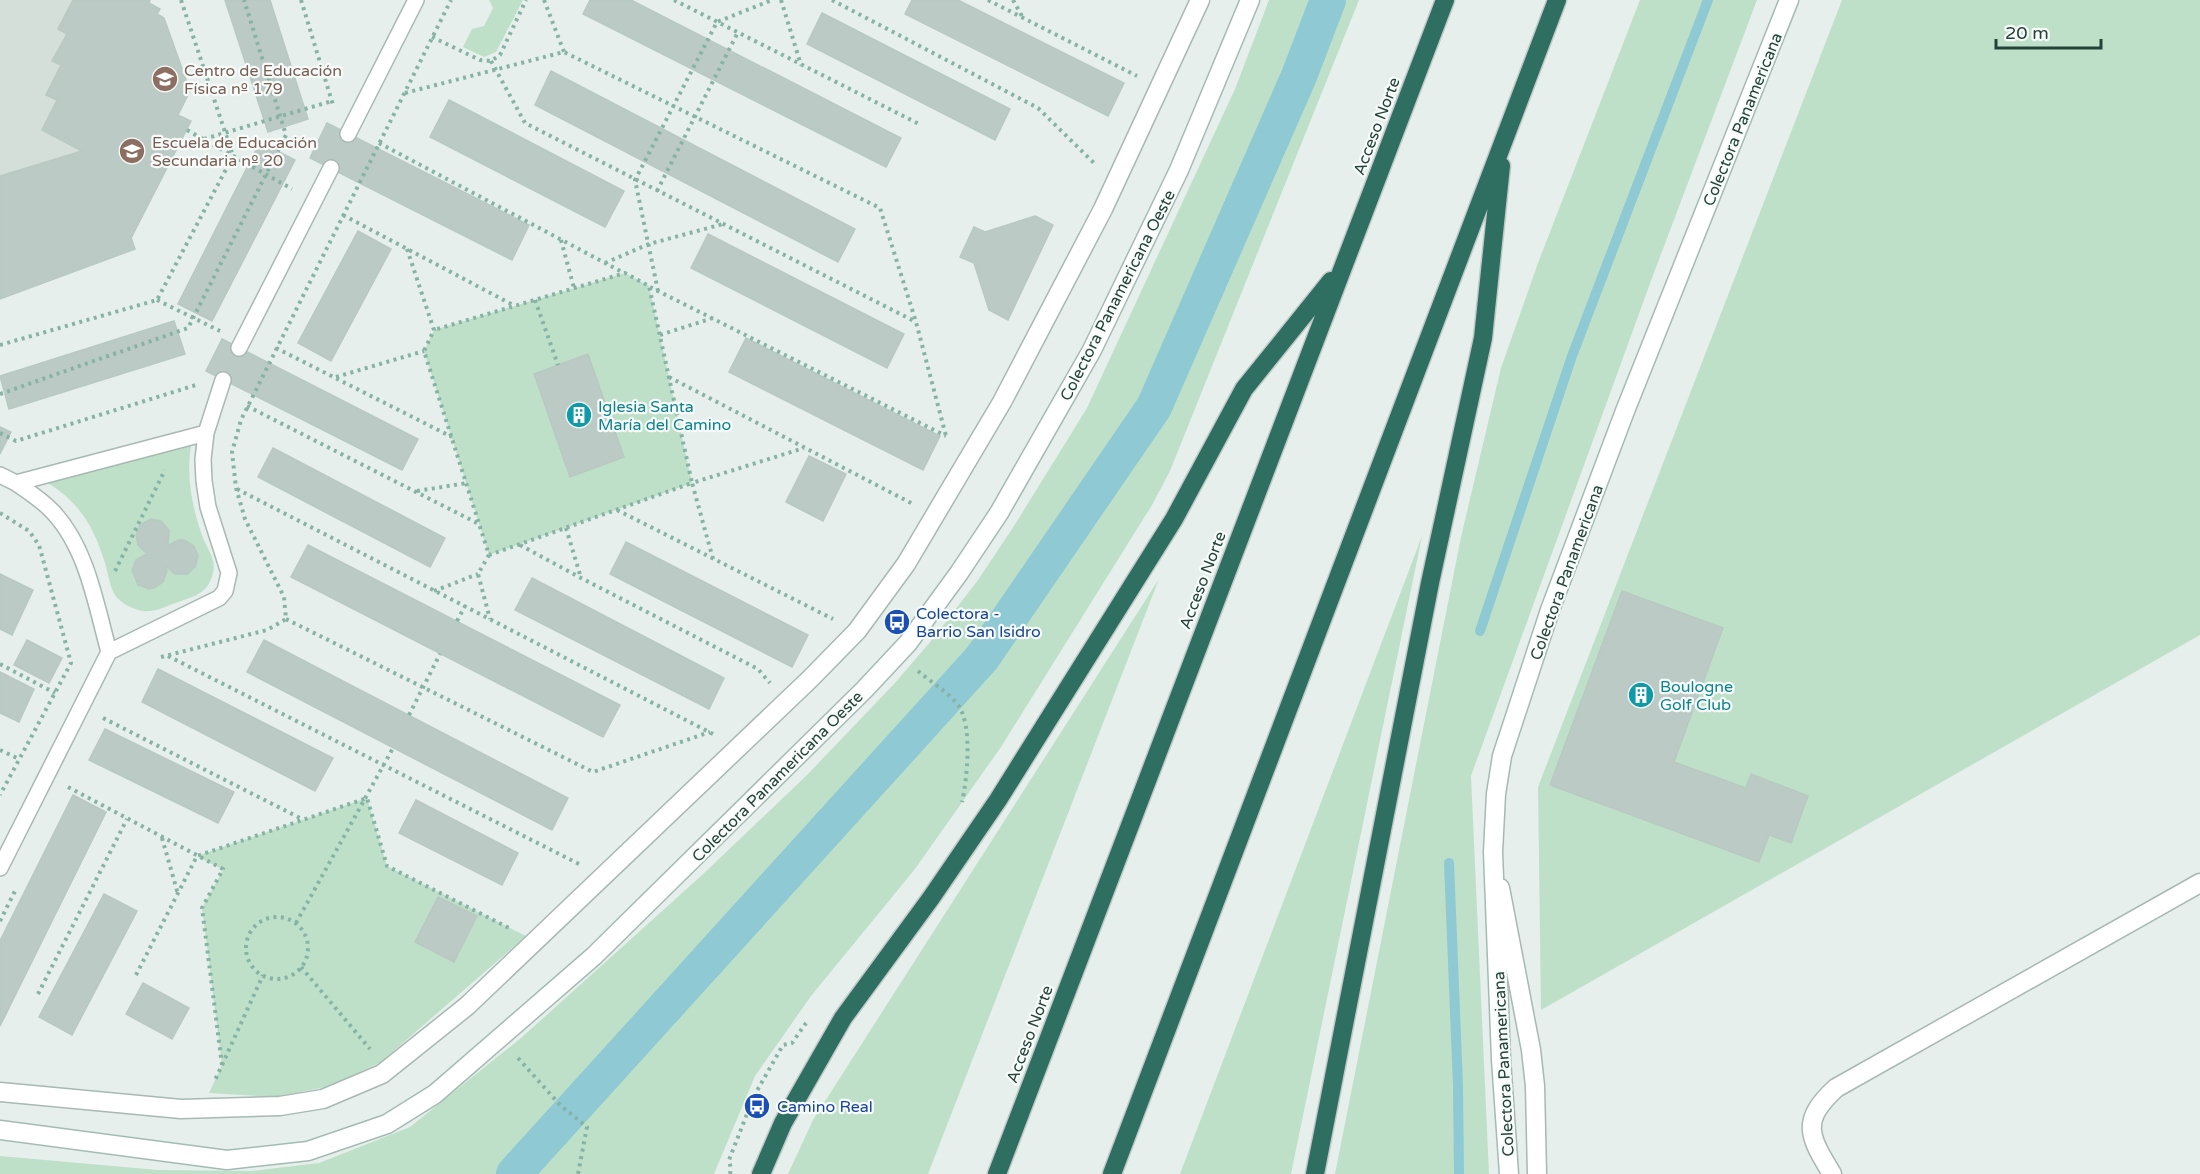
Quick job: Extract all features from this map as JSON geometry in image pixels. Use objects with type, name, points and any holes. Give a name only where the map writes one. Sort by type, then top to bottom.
[{"type":"highway","points":[[1112,1174],[1557,0]]},
{"type":"highway","points":[[1546,27],[1565,0]]},
{"type":"highway","name":"Acceso Norte","points":[[997,1174],[1443,3]]},
{"type":"highway","points":[[1314,1174],[1430,583],[1483,338],[1504,140]]},
{"type":"highway","points":[[761,1174],[783,1123],[843,1018],[931,898],[998,800],[1173,519],[1244,389],[1342,268]]},
{"type":"street","points":[[0,1092],[181,1109],[280,1106],[323,1099],[382,1074],[467,1006],[786,702],[857,631],[906,564],[1002,402],[1115,184],[1200,0]]},
{"type":"street","name":"Colectora Panamericana Oeste","points":[[0,1130],[227,1160],[308,1151],[387,1124],[435,1094],[594,956],[864,690],[908,643],[959,573],[999,513],[1092,350],[1179,170],[1250,0]]},
{"type":"street","name":"Colectora Panamericana","points":[[1509,1174],[1501,1059],[1493,852],[1496,794],[1502,756],[1550,610],[1630,400],[1790,0]]},
{"type":"street","points":[[1493,852],[1531,1050],[1535,1086],[1538,1174]]},
{"type":"street","points":[[1832,1174],[1813,1143],[1812,1118],[1821,1101],[1836,1088],[2200,883]]},
{"type":"lane","points":[[348,134],[416,0]]},
{"type":"lane","points":[[239,348],[331,168]]},
{"type":"lane","points":[[0,868],[109,652],[219,598],[225,591],[229,573],[208,507],[204,481],[206,433],[223,380]]},
{"type":"lane","points":[[16,483],[206,433]]},
{"type":"lane","points":[[0,475],[36,496],[53,512],[69,533],[82,561],[109,652]]},
{"type":"path","points":[[157,300],[233,156],[181,0]]},
{"type":"path","points":[[0,394],[188,328],[286,135],[244,0]]},
{"type":"path","points":[[301,0],[334,109]]},
{"type":"path","points":[[286,619],[284,597],[245,519],[236,488],[232,452],[247,406],[451,0]]},
{"type":"path","points":[[432,38],[480,60],[491,61],[500,55],[526,0]]},
{"type":"path","points":[[544,0],[564,52]]},
{"type":"path","points":[[674,0],[919,124]]},
{"type":"path","points":[[658,291],[635,180],[717,22],[772,0]]},
{"type":"path","points":[[781,0],[801,65]]},
{"type":"path","points":[[832,0],[1038,108],[1115,184]]},
{"type":"path","points":[[988,0],[1160,88]]},
{"type":"path","points":[[1013,0],[1024,18]]},
{"type":"path","points":[[657,191],[738,32]]},
{"type":"path","points":[[404,93],[564,52],[880,208],[916,322],[946,436]]},
{"type":"path","points":[[491,61],[525,123],[916,322]]},
{"type":"path","points":[[204,139],[332,101]]},
{"type":"path","points":[[187,130],[298,192]]},
{"type":"path","points":[[379,143],[658,291],[973,450]]},
{"type":"path","points":[[343,215],[516,306]]},
{"type":"path","points":[[605,263],[649,244],[723,224]]},
{"type":"path","points":[[560,239],[574,288]]},
{"type":"path","points":[[407,249],[434,330],[424,351],[489,555]]},
{"type":"path","points":[[434,330],[625,273]]},
{"type":"path","points":[[649,286],[692,483],[713,560]]},
{"type":"path","points":[[0,345],[157,300],[226,334]]},
{"type":"path","points":[[536,300],[558,365]]},
{"type":"path","points":[[660,335],[713,318]]},
{"type":"path","points":[[276,348],[452,437]]},
{"type":"path","points":[[335,378],[424,351]]},
{"type":"path","points":[[669,377],[935,515]]},
{"type":"path","points":[[0,433],[16,441],[202,382]]},
{"type":"path","points":[[247,406],[480,524]]},
{"type":"path","points":[[96,606],[180,440]]},
{"type":"path","points":[[434,591],[478,574],[489,555],[692,483],[805,447]]},
{"type":"path","points":[[415,491],[466,483]]},
{"type":"path","points":[[236,488],[738,747]]},
{"type":"path","points":[[617,510],[857,631]]},
{"type":"path","points":[[0,513],[29,531],[39,545],[71,663],[0,795]]},
{"type":"path","points":[[566,528],[581,578]]},
{"type":"path","points":[[520,544],[758,669],[786,702]]},
{"type":"path","points":[[478,574],[490,619]]},
{"type":"path","points":[[457,621],[465,606]]},
{"type":"path","points":[[157,658],[267,630],[286,619]]},
{"type":"path","points":[[286,619],[593,772],[710,732]]},
{"type":"path","points":[[409,715],[440,654]]},
{"type":"path","points":[[167,656],[603,876]]},
{"type":"path","points":[[0,664],[55,693]]},
{"type":"path","points":[[933,684],[958,705],[962,715],[968,749],[966,787],[961,806]]},
{"type":"path","points":[[97,727],[102,717],[302,820]]},
{"type":"path","points":[[296,923],[393,748]]},
{"type":"path","points":[[0,750],[20,759]]},
{"type":"path","points":[[62,797],[72,776]]},
{"type":"path","points":[[67,786],[223,869],[202,908],[222,1065]]},
{"type":"path","points":[[136,975],[197,856],[367,798]]},
{"type":"path","points":[[367,798],[387,866],[535,941]]},
{"type":"path","points":[[38,994],[128,819]]},
{"type":"path","points":[[162,837],[178,894]]},
{"type":"path","points":[[0,921],[21,879]]},
{"type":"path","points":[[277,917],[296,923],[306,939],[308,949],[301,967],[284,978],[263,975],[255,969],[246,950],[247,940],[252,930],[267,919],[277,917]]},
{"type":"path","points":[[301,967],[388,1069]]},
{"type":"path","points":[[200,1108],[263,975]]},
{"type":"path","points":[[730,1174],[729,1160],[754,1096],[783,1045],[792,1043]]},
{"type":"path","points":[[560,1105],[587,1127],[578,1174]]},
{"type":"shaded area","points":[[0,0],[150,0],[149,3],[160,9],[157,14],[164,18],[190,91],[178,115],[191,121],[132,238],[135,249],[0,299]]},
{"type":"green space","points":[[489,0],[523,0],[496,52],[484,57],[463,47],[472,29],[484,26],[493,8]]},
{"type":"green space","points":[[1269,0],[1359,0],[1170,471],[1152,505],[1001,747],[915,869],[811,996],[755,1076],[714,1174],[0,1174],[0,1156],[158,1170],[251,1171],[319,1163],[410,1127],[521,1038],[701,876],[806,776],[894,684],[978,580],[1014,526],[1087,408],[1235,89]]},
{"type":"green space","points":[[1640,0],[1757,0],[1652,278],[1471,776],[1489,1174],[1335,1174],[1461,537],[1501,368],[1538,263]]},
{"type":"green space","name":"Boulogne Golf Club","points":[[1842,0],[2200,0],[2200,635],[1541,1010],[1538,787]]},
{"type":"green space","points":[[625,273],[649,286],[692,483],[489,555],[424,351],[434,330]]},
{"type":"green space","points":[[191,446],[189,468],[191,491],[198,524],[214,563],[211,579],[202,592],[192,597],[157,610],[138,610],[123,603],[115,595],[100,547],[83,515],[67,497],[46,482]]},
{"type":"green space","points":[[1422,536],[1291,1174],[1180,1174]]},
{"type":"green space","points":[[1159,579],[928,1174],[788,1174],[813,1120]]},
{"type":"green space","points":[[367,798],[387,866],[526,936],[381,1062],[330,1086],[276,1097],[209,1093],[222,1065],[202,908],[223,870],[197,856]]},
{"type":"building","points":[[73,0],[150,0],[149,3],[160,9],[157,14],[164,18],[190,91],[178,115],[191,121],[131,238],[135,249],[0,299],[0,176],[82,151],[42,130],[57,100],[46,95],[61,65],[52,61],[67,34],[58,29]]},
{"type":"building","points":[[225,0],[270,0],[308,119],[268,132]]},
{"type":"building","points":[[590,0],[631,0],[901,138],[886,167],[583,14]]},
{"type":"building","points":[[912,0],[958,0],[1124,83],[1108,116],[905,14]]},
{"type":"building","points":[[822,13],[1010,109],[995,140],[807,44]]},
{"type":"building","points":[[551,71],[855,229],[838,262],[535,105]]},
{"type":"building","points":[[449,100],[624,191],[605,227],[430,137]]},
{"type":"building","points":[[327,123],[529,225],[512,260],[310,158]]},
{"type":"building","points":[[260,142],[295,160],[212,321],[178,304]]},
{"type":"building","points":[[1035,216],[1053,225],[1008,320],[989,310],[974,263],[960,257],[974,227],[985,232]]},
{"type":"building","points":[[358,231],[391,249],[331,361],[298,343]]},
{"type":"building","points":[[708,234],[904,334],[887,368],[691,268]]},
{"type":"building","points":[[174,321],[185,354],[9,409],[0,376]]},
{"type":"building","points":[[746,338],[940,436],[923,470],[729,372]]},
{"type":"building","points":[[222,339],[418,439],[402,470],[206,371]]},
{"type":"building","name":"Iglesia Santa María del Camino","points":[[588,354],[624,457],[570,477],[534,374]]},
{"type":"building","points":[[0,427],[11,432],[0,454]]},
{"type":"building","points":[[273,448],[445,538],[430,567],[258,477]]},
{"type":"building","points":[[809,456],[846,474],[823,521],[786,502]]},
{"type":"building","points":[[151,519],[161,521],[169,530],[168,546],[178,540],[184,540],[194,546],[198,556],[195,567],[187,574],[175,574],[165,565],[167,571],[163,582],[149,589],[138,585],[132,570],[136,560],[147,554],[138,545],[136,535],[140,525]]},
{"type":"building","points":[[626,542],[808,635],[792,667],[610,574]]},
{"type":"building","points":[[308,545],[620,705],[603,737],[291,577]]},
{"type":"building","points":[[0,574],[33,590],[12,635],[0,629]]},
{"type":"building","points":[[532,578],[724,678],[709,709],[515,610]]},
{"type":"building","name":"Boulogne Golf Club","points":[[1622,591],[1723,628],[1674,762],[1746,788],[1751,774],[1808,796],[1791,843],[1769,835],[1759,862],[1550,785]]},
{"type":"building","points":[[27,640],[62,658],[49,683],[14,665]]},
{"type":"building","points":[[264,640],[568,798],[552,830],[247,672]]},
{"type":"building","points":[[158,669],[333,758],[315,791],[142,702]]},
{"type":"building","points":[[0,672],[34,689],[19,722],[0,713]]},
{"type":"building","points":[[105,729],[234,792],[218,823],[89,760]]},
{"type":"building","points":[[73,795],[106,812],[0,1026],[0,941]]},
{"type":"building","points":[[416,800],[518,853],[502,885],[399,833]]},
{"type":"building","points":[[104,894],[137,911],[72,1035],[39,1017]]},
{"type":"building","points":[[438,897],[477,916],[454,962],[415,942]]},
{"type":"building","points":[[143,983],[189,1008],[172,1039],[126,1014]]},
{"type":"waterway","points":[[514,1174],[982,658],[1154,407],[1299,76],[1328,0]]},
{"type":"waterway","points":[[1480,631],[1572,356],[1708,0]]},
{"type":"waterway","points":[[1449,863],[1458,1086],[1459,1174]]},
{"type":"place","name":"Centro de Educación Física nº 179","points":[[165,79]]},
{"type":"place","name":"Escuela de Educación Secundaria nº 20","points":[[132,151]]},
{"type":"place","name":"Iglesia Santa María del Camino","points":[[579,415]]},
{"type":"place","name":"Colectora - Barrio San Isidro","points":[[897,622]]},
{"type":"place","name":"Boulogne Golf Club","points":[[1641,695]]},
{"type":"place","name":"Camino Real","points":[[757,1106]]}]
